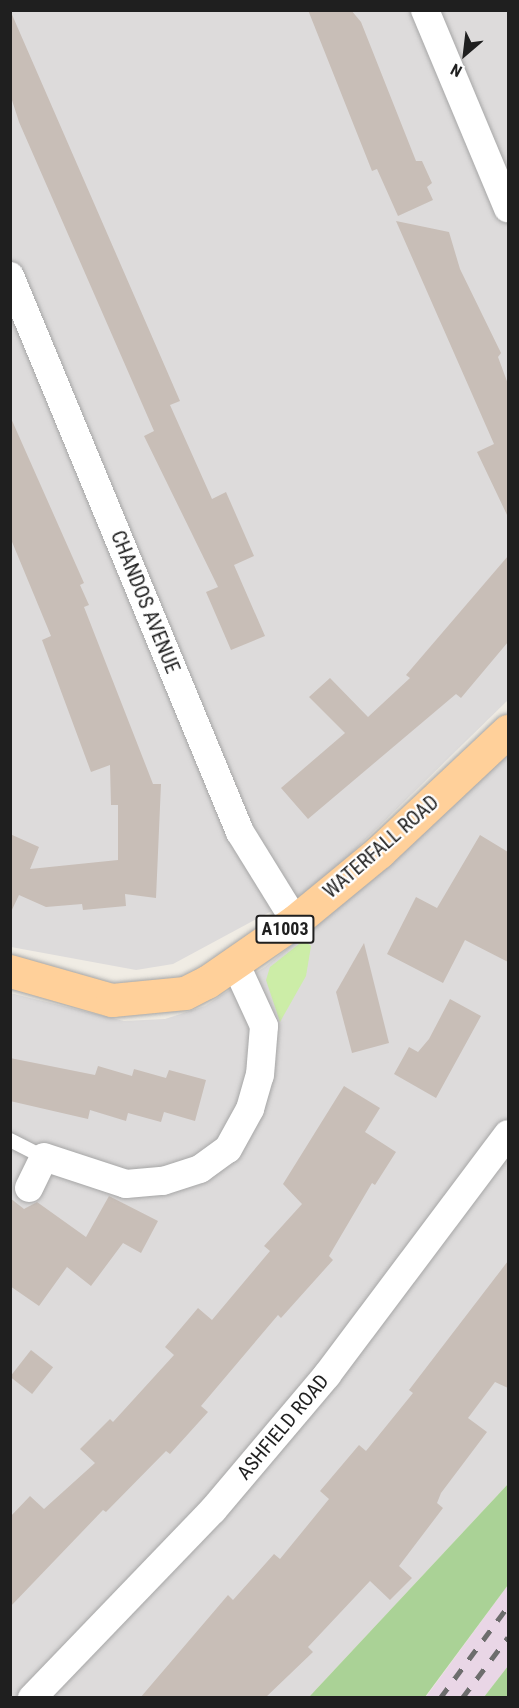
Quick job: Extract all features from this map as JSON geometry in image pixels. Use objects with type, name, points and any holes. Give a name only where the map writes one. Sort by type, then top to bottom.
[{"type":"main road","name":"WATERFALL ROAD","points":[[10,971],[112,1000],[145,1000],[185,993],[236,965],[295,921],[379,852],[508,731]]},
{"type":"street","points":[[425,10],[508,207]]},
{"type":"street","name":"CHANDOS AVENUE","points":[[10,276],[240,832],[295,921]]},
{"type":"street","points":[[29,1188],[44,1156],[126,1184],[163,1181],[200,1169],[228,1149],[255,1092],[264,1026],[236,965]]},
{"type":"street","name":"ASHFIELD ROAD","points":[[32,1698],[213,1510],[399,1284],[508,1134]]},
{"type":"lane","points":[[10,1140],[44,1156]]},
{"type":"shaded area","points":[[11,11],[508,11],[508,700],[318,886],[173,964],[136,970],[11,947]]},
{"type":"shaded area","points":[[508,754],[508,1484],[309,1697],[11,1697],[10,993],[124,1021],[165,1019],[205,1006],[265,967],[388,867]]},
{"type":"shaded area","points":[[508,1585],[508,1666],[484,1697],[425,1698]]},
{"type":"green space","points":[[304,940],[311,946],[306,976],[280,1022],[266,980],[270,967]]},
{"type":"green space","points":[[508,1484],[508,1585],[425,1697],[309,1697]]},
{"type":"green space","points":[[508,1666],[508,1697],[484,1697]]},
{"type":"building","points":[[10,10],[180,401],[170,405],[212,499],[226,492],[254,556],[234,565],[265,636],[231,650],[206,592],[218,587],[144,436],[154,431],[19,122],[10,94]]},
{"type":"building","points":[[308,10],[351,10],[361,22],[416,161],[422,161],[432,183],[427,187],[433,200],[398,216],[377,169],[372,171]]},
{"type":"building","points":[[396,221],[449,232],[460,269],[501,353],[498,357],[508,384],[508,517],[477,452],[494,444]]},
{"type":"building","points":[[10,416],[84,583],[80,585],[89,605],[84,607],[153,784],[161,784],[156,898],[125,894],[126,906],[83,910],[82,904],[46,907],[19,895],[10,914],[10,834],[39,847],[30,869],[118,860],[118,805],[111,805],[110,765],[91,772],[42,640],[51,636],[10,537]]},
{"type":"building","points":[[508,556],[508,642],[461,698],[456,694],[308,819],[281,788],[345,733],[309,697],[330,678],[368,717],[410,678],[406,675]]},
{"type":"building","points":[[480,835],[508,852],[508,962],[465,940],[443,983],[387,954],[416,897],[437,908]]},
{"type":"building","points":[[364,943],[389,1043],[352,1053],[336,992]]},
{"type":"building","points":[[450,999],[481,1016],[436,1098],[394,1074],[409,1047],[418,1052],[429,1039]]},
{"type":"building","points":[[10,1058],[95,1075],[98,1066],[132,1076],[134,1069],[166,1078],[169,1070],[206,1080],[195,1121],[164,1112],[161,1122],[128,1113],[126,1121],[90,1110],[88,1119],[10,1101]]},
{"type":"building","points":[[344,1086],[380,1108],[365,1132],[396,1152],[375,1185],[372,1183],[329,1256],[333,1260],[281,1318],[278,1315],[201,1406],[208,1412],[170,1454],[166,1451],[106,1512],[103,1510],[10,1607],[10,1517],[30,1496],[44,1509],[95,1463],[80,1449],[110,1419],[113,1422],[174,1355],[165,1347],[198,1308],[212,1320],[270,1251],[264,1246],[302,1204],[283,1184]]},
{"type":"building","points":[[109,1196],[158,1221],[141,1253],[123,1243],[91,1286],[67,1267],[39,1306],[10,1286],[10,1198],[24,1209],[37,1202],[86,1237]]},
{"type":"building","points":[[508,1261],[508,1388],[495,1382],[468,1418],[487,1432],[441,1493],[437,1503],[443,1508],[399,1566],[412,1578],[390,1600],[370,1581],[308,1647],[313,1652],[265,1698],[140,1698],[228,1595],[233,1600],[274,1554],[280,1559],[329,1499],[320,1491],[359,1445],[366,1451],[413,1393],[409,1390]]},
{"type":"building","points":[[31,1350],[53,1367],[32,1394],[10,1377]]},
{"type":"railway","points":[[440,1698],[508,1606]]},
{"type":"railway","points":[[462,1698],[508,1637]]}]
